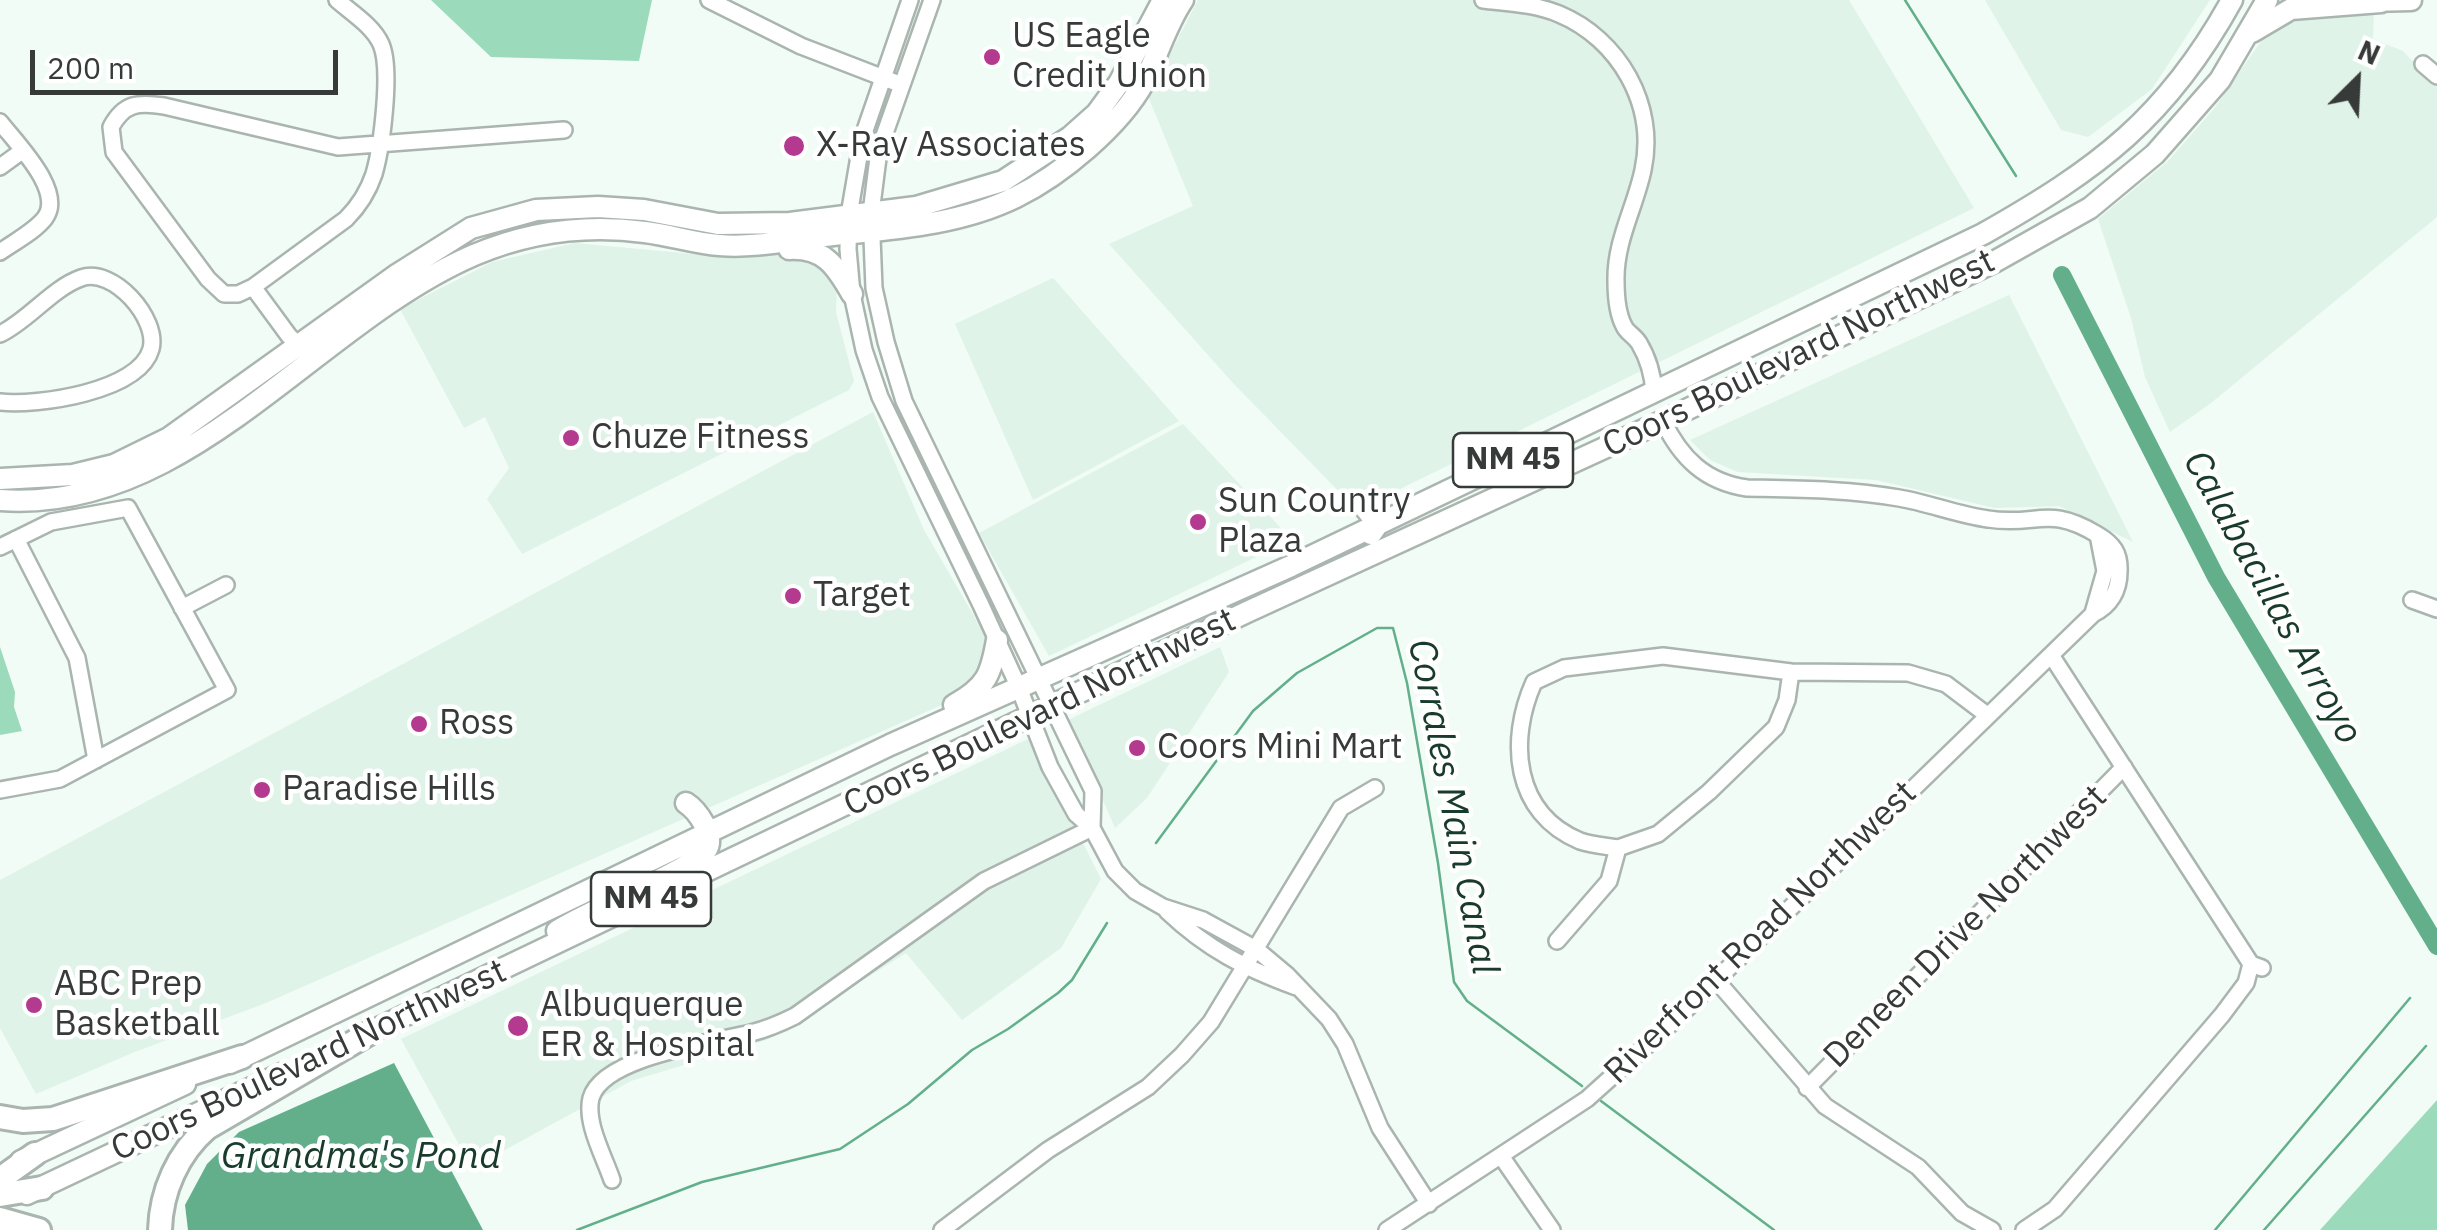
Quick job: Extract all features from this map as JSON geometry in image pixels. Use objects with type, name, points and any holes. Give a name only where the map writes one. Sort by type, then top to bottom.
[{"type":"highway","points":[[160,1230],[162,1204],[170,1181],[194,1140],[207,1128],[372,1031]]},
{"type":"highway","points":[[0,1117],[23,1122],[53,1119],[242,1057]]},
{"type":"highway","points":[[0,1179],[34,1154]]},
{"type":"highway","points":[[0,1196],[42,1188]]},
{"type":"highway","points":[[0,1219],[39,1230]]},
{"type":"main road","points":[[871,222],[1004,181],[1070,137],[1097,113],[1119,83],[1163,0]]},
{"type":"main road","points":[[0,500],[46,500],[86,493],[129,480],[178,455],[398,274],[471,228],[536,210],[620,208],[745,226],[849,224],[981,211],[1015,197],[1062,168],[1102,134],[1142,85],[1183,0]]},
{"type":"main road","name":"Coors Boulevard Northwest","points":[[0,1170],[890,745],[1378,524],[1983,234],[2058,192],[2133,133],[2176,87],[2232,0]]},
{"type":"main road","name":"NM 45","points":[[2250,33],[2268,0]]},
{"type":"main road","points":[[2250,33],[2290,9],[2411,0]]},
{"type":"main road","name":"Coors Boulevard Northwest","points":[[0,1206],[1994,262],[2077,216],[2144,164],[2190,118],[2250,33]]},
{"type":"main road","points":[[0,479],[73,476],[114,464],[169,438],[409,289],[474,255],[528,236],[566,230],[624,230],[737,246],[849,224]]},
{"type":"main road","points":[[694,242],[723,253],[812,250],[834,264],[852,294]]},
{"type":"main road","points":[[1663,421],[1665,401],[1673,392],[1834,314],[1868,290]]},
{"type":"main road","points":[[1500,496],[1510,473],[1648,404],[1654,394]]},
{"type":"main road","points":[[1288,593],[1316,566],[1372,534],[1378,524],[1361,503]]},
{"type":"main road","points":[[890,745],[900,729],[959,702],[982,686],[991,672],[997,640]]},
{"type":"main road","points":[[535,953],[571,922],[699,856],[709,844],[708,833],[694,808],[686,803]]},
{"type":"street","points":[[338,0],[379,38],[386,58],[387,84],[378,144],[375,170],[358,208],[254,287],[238,294],[224,294],[208,279],[114,152],[110,110],[148,103],[320,146],[378,144],[564,130]]},
{"type":"street","points":[[709,0],[801,46],[902,85]]},
{"type":"street","points":[[910,0],[858,155],[849,224],[852,294],[864,350],[880,397],[1019,688],[1050,768],[1076,814],[1092,828],[1121,878],[1135,891],[1163,907],[1204,920],[1256,949],[1329,1019],[1345,1044],[1380,1128],[1430,1204]]},
{"type":"street","points":[[932,0],[879,150],[871,222],[874,288],[904,401],[1093,791],[1092,828]]},
{"type":"street","points":[[1483,0],[1547,10],[1578,24],[1612,52],[1636,91],[1646,152],[1616,263],[1617,302],[1626,331],[1638,341],[1649,363],[1654,394]]},
{"type":"street","points":[[2423,64],[2437,76]]},
{"type":"street","points":[[239,125],[244,106]]},
{"type":"street","points":[[0,122],[46,184],[50,208],[35,227],[0,252]]},
{"type":"street","points":[[0,167],[22,150]]},
{"type":"street","points":[[0,334],[81,278],[106,277],[135,305],[150,328],[152,340],[150,353],[130,374],[60,400],[0,402]]},
{"type":"street","points":[[254,287],[289,336],[306,352]]},
{"type":"street","points":[[1663,421],[1691,463],[1727,484],[1870,494],[1991,520],[2062,518],[2081,524],[2098,535],[2104,580],[2093,614]]},
{"type":"street","points":[[0,547],[51,522],[128,508],[227,690],[60,780],[0,790]]},
{"type":"street","name":"Riverfront Road Northwest","points":[[1387,1230],[1587,1100],[2093,614],[2108,604],[2118,582],[2119,564],[2111,542],[2098,535]]},
{"type":"street","points":[[16,539],[77,658],[96,760]]},
{"type":"street","points":[[182,608],[226,586]]},
{"type":"street","points":[[2412,600],[2437,609]]},
{"type":"street","points":[[2024,1230],[2055,1209],[2222,1015],[2256,966],[2051,655]]},
{"type":"street","points":[[1792,672],[1788,700],[1776,727],[1709,792],[1658,834],[1618,848],[1580,841],[1546,820],[1528,794],[1517,761],[1523,706],[1534,682],[1564,668],[1663,656],[1792,672],[1908,673],[1946,684],[1988,715]]},
{"type":"street","name":"Deneen Drive Northwest","points":[[1807,1088],[2124,767]]},
{"type":"street","points":[[942,1230],[1048,1150],[1148,1087],[1211,1022],[1342,808],[1375,788]]},
{"type":"street","points":[[612,1180],[585,1093],[607,1078],[667,1050],[750,1033],[795,1016],[984,882],[1092,828]]},
{"type":"street","points":[[1557,941],[1609,881],[1618,848]]},
{"type":"street","points":[[1163,907],[1189,932],[1244,968],[1300,989]]},
{"type":"street","points":[[1716,980],[1825,1106],[1918,1167],[1962,1213],[1992,1230]]},
{"type":"street","points":[[1501,1156],[1552,1230]]},
{"type":"shaded area","points":[[431,0],[652,0],[639,61],[491,57]]},
{"type":"shaded area","points":[[1198,0],[1849,0],[1974,208],[1357,510],[1233,383],[1109,244],[1193,206],[1148,96]]},
{"type":"shaded area","points":[[1985,0],[2210,0],[2152,89],[2088,137],[2061,130]]},
{"type":"shaded area","points":[[2374,10],[2373,39],[2403,51],[2437,87],[2437,217],[2211,403],[2170,432],[2145,377],[2131,318],[2098,219],[2167,162],[2213,110],[2281,18]]},
{"type":"shaded area","points":[[575,243],[726,257],[838,253],[836,312],[854,381],[849,390],[522,554],[487,499],[509,468],[485,417],[464,428],[400,309],[492,262]]},
{"type":"shaded area","points":[[1053,278],[1179,421],[1033,500],[955,324]]},
{"type":"shaded area","points":[[2009,295],[2133,542],[2059,506],[1995,508],[1876,480],[1738,472],[1710,460],[1690,440]]},
{"type":"shaded area","points":[[873,412],[924,530],[985,635],[987,668],[962,696],[266,1003],[36,1094],[0,1028],[0,880]]},
{"type":"shaded area","name":"Sun Country Plaza","points":[[1183,424],[1292,540],[1049,656],[979,533]]},
{"type":"shaded area","points":[[0,647],[15,692],[14,707],[22,731],[0,735]]},
{"type":"shaded area","points":[[1220,647],[1229,672],[1147,798],[1115,828],[1068,720]]},
{"type":"shaded area","points":[[1030,738],[1101,879],[1061,948],[962,1020],[906,953],[769,1039],[631,1081],[472,1168],[401,1039]]},
{"type":"shaded area","points":[[2437,1100],[2437,1230],[2320,1230]]},
{"type":"water","name":"Grandma's Pond","points":[[394,1063],[483,1230],[188,1230],[185,1205],[207,1164],[239,1132]]},
{"type":"waterway","name":"Calabacillas Arroyo","points":[[1905,0],[2016,176]]},
{"type":"waterway","name":"Calabacillas Arroyo","points":[[2062,275],[2216,577],[2437,946]]},
{"type":"waterway","name":"Corrales Main Canal","points":[[1156,843],[1253,711],[1297,673],[1377,628],[1393,628],[1407,683],[1454,982],[1467,1001],[1582,1086]]},
{"type":"waterway","name":"Corrales Main Canal","points":[[577,1230],[702,1182],[840,1149],[908,1104],[972,1050],[1058,993],[1072,980],[1107,923]]},
{"type":"waterway","name":"Corrales Main Canal","points":[[2215,1230],[2410,998]]},
{"type":"waterway","points":[[2264,1230],[2426,1046]]},
{"type":"waterway","name":"Corrales Main Canal","points":[[1601,1101],[1774,1230]]},
{"type":"place","name":"US Eagle Credit Union","points":[[992,57]]},
{"type":"place","name":"X-Ray Associates","points":[[794,146]]},
{"type":"place","name":"Chuze Fitness","points":[[571,438]]},
{"type":"place","name":"Sun Country Plaza","points":[[1198,522]]},
{"type":"place","name":"Target","points":[[793,596]]},
{"type":"place","name":"Ross","points":[[419,724]]},
{"type":"place","name":"Coors Mini Mart","points":[[1137,748]]},
{"type":"place","name":"Paradise Hills","points":[[262,790]]},
{"type":"place","name":"ABC Prep Basketball","points":[[34,1005]]},
{"type":"place","name":"Albuquerque ER & Hospital","points":[[518,1026]]}]
